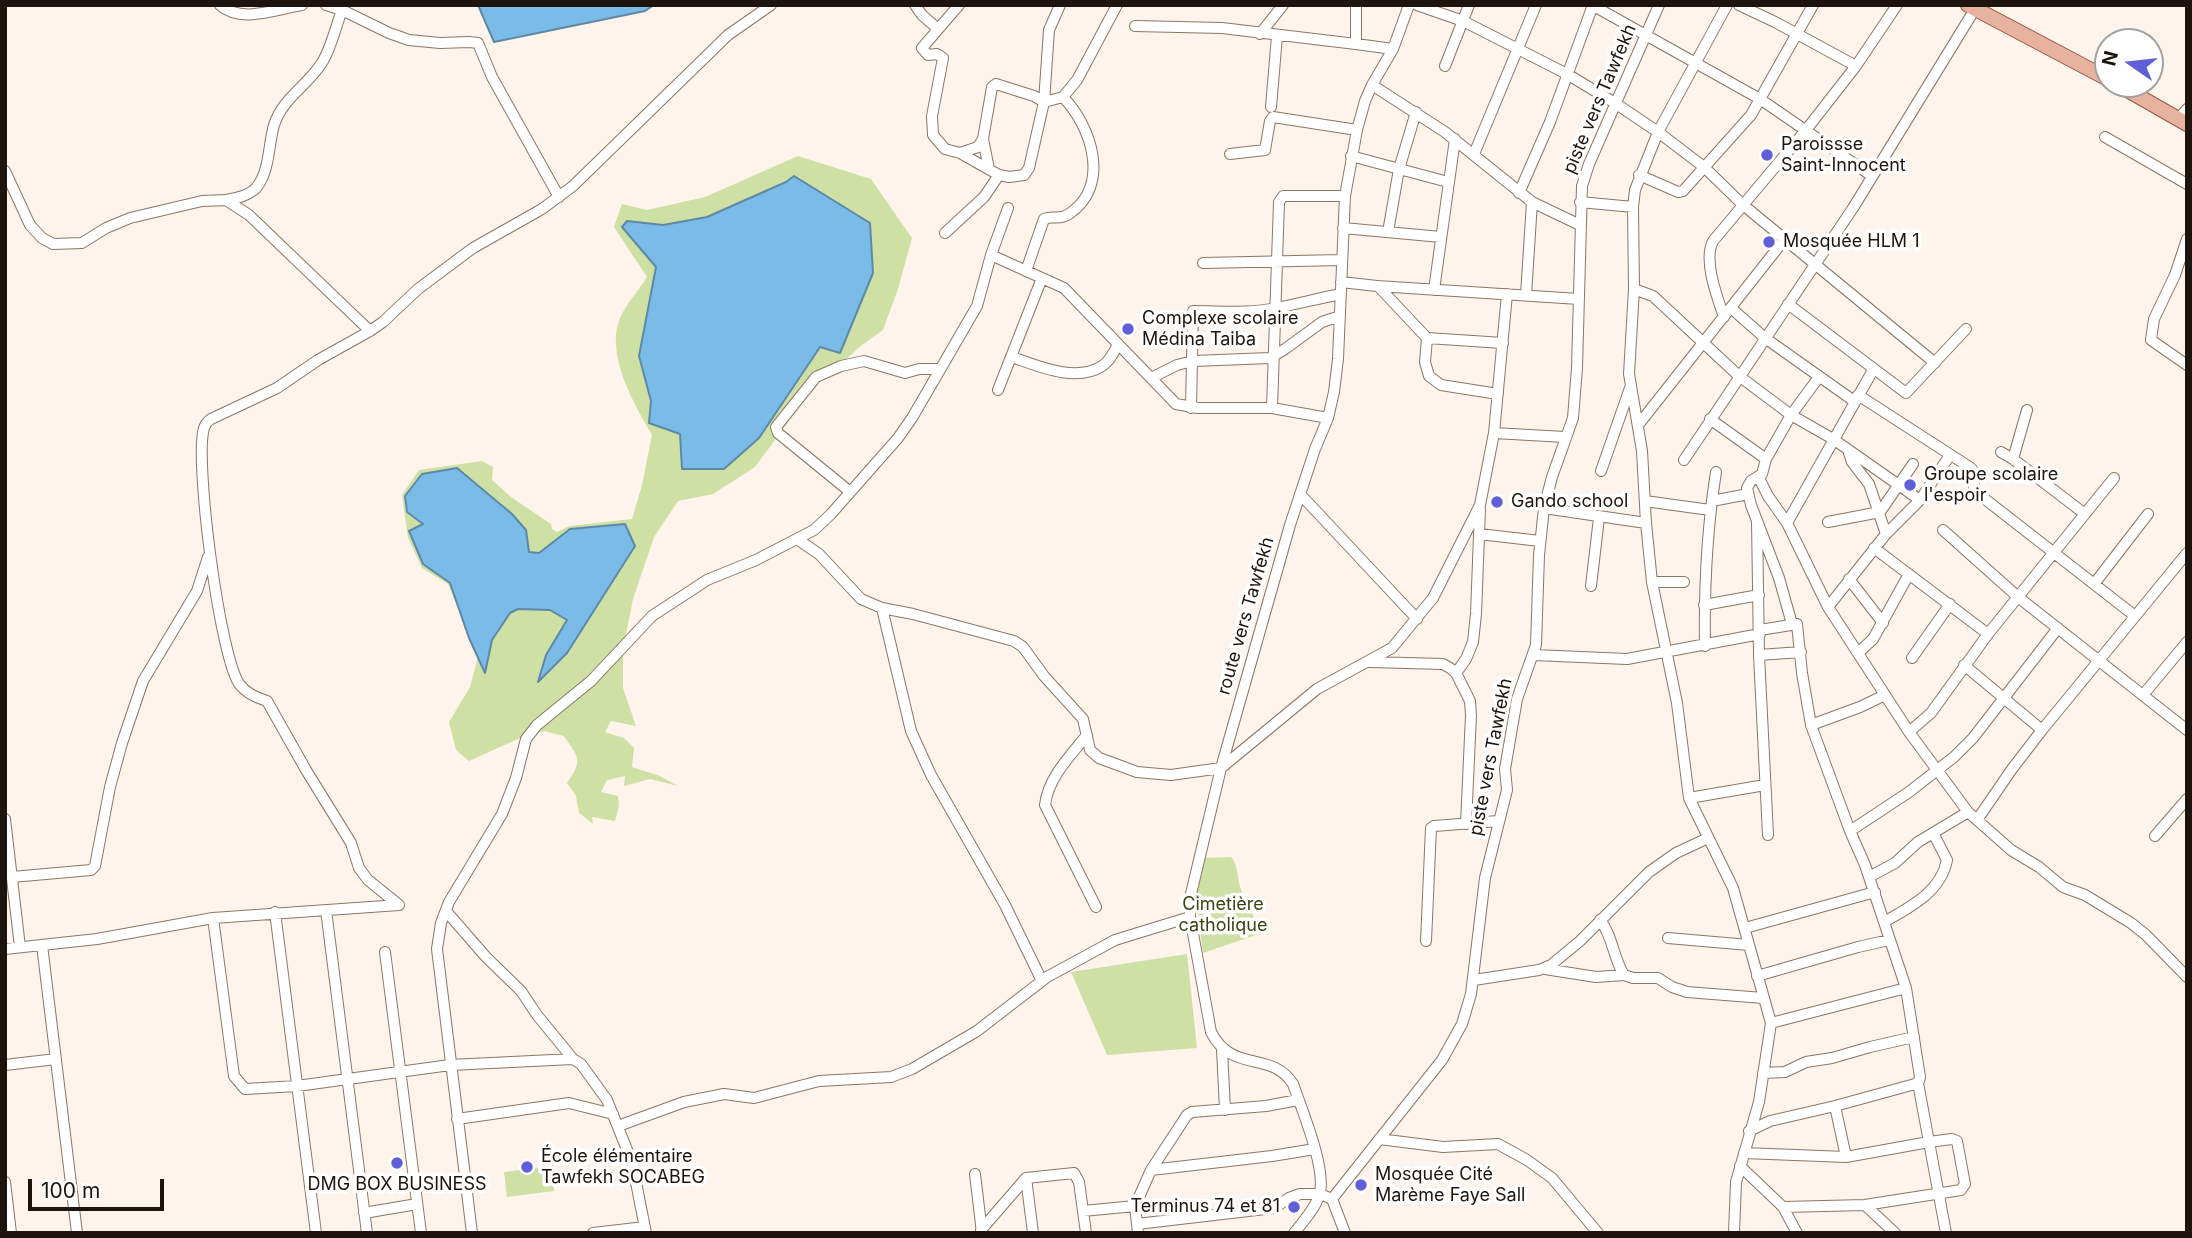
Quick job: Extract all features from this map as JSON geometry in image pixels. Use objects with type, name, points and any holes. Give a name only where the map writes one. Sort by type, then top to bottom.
[{"type":"main road","points":[[1971,7],[2094,72]]},
{"type":"main road","points":[[2145,98],[2184,117]]},
{"type":"street","points":[[220,5],[233,13],[251,14],[302,5]]},
{"type":"street","points":[[326,5],[409,40],[478,43],[492,77],[559,197]]},
{"type":"street","points":[[5,949],[97,939],[213,918],[399,905],[368,880],[359,868],[351,843],[267,701],[254,697],[239,685],[227,651],[209,551],[202,459],[206,423],[277,388],[318,360],[370,331],[418,289],[473,248],[559,197],[728,35],[760,9],[771,5]]},
{"type":"street","points":[[915,5],[938,29]]},
{"type":"street","points":[[959,5],[922,48],[928,55],[937,54],[943,58],[932,117],[933,135],[945,149],[960,153],[994,172],[1009,177],[1024,176],[1029,168],[1044,102],[1049,30],[1060,5]]},
{"type":"street","points":[[960,153],[978,147],[983,139],[992,87],[996,84],[1034,96],[1044,102],[1063,97],[1077,80],[1117,5]]},
{"type":"street","points":[[1260,34],[1283,5]]},
{"type":"street","points":[[1356,5],[1356,44]]},
{"type":"street","name":"route vers Tawfekh","points":[[1222,1049],[1211,1032],[1190,916],[1193,880],[1221,768],[1300,494],[1328,418],[1334,392],[1338,359],[1345,196],[1357,130],[1365,101],[1393,49],[1409,5]]},
{"type":"street","points":[[1418,5],[1463,21],[1567,74],[1658,132],[1704,167],[1784,240],[1935,363]]},
{"type":"street","points":[[1445,66],[1469,5]]},
{"type":"street","points":[[1474,154],[1536,5]]},
{"type":"street","points":[[1519,193],[1550,122],[1593,5],[1760,99],[1872,176]]},
{"type":"street","name":"piste vers Tawfekh","points":[[1332,1199],[1442,1060],[1462,1024],[1474,980],[1479,916],[1507,790],[1505,769],[1517,699],[1523,677],[1534,655],[1544,508],[1573,418],[1582,186],[1589,164],[1659,5]]},
{"type":"street","points":[[1727,5],[1658,132],[1639,175],[1633,207],[1634,289],[1629,374],[1639,424],[1652,582],[1682,736],[1689,798],[1733,888],[1770,1023],[1759,1102],[1736,1182],[1734,1233]]},
{"type":"street","points":[[1739,5],[1856,66]]},
{"type":"street","points":[[1639,175],[1680,192],[1748,118],[1813,5]]},
{"type":"street","points":[[1897,5],[1856,66],[1713,241],[1709,251],[1714,284],[1727,313],[1819,377],[1973,470],[1973,486],[1981,496],[2135,616]]},
{"type":"street","points":[[1684,460],[1872,176],[1971,7]]},
{"type":"street","points":[[5,171],[30,225],[42,238],[53,244],[82,243],[106,228],[130,218],[250,193],[265,170],[279,112],[322,62],[342,10]]},
{"type":"street","points":[[1135,26],[1222,29],[1393,49]]},
{"type":"street","points":[[1271,107],[1277,36]]},
{"type":"street","points":[[1372,85],[1455,139],[1532,202],[1580,225]]},
{"type":"street","points":[[1026,271],[1044,219],[1060,219],[1073,212],[1088,195],[1093,175],[1090,141],[1063,97]]},
{"type":"street","points":[[1388,232],[1399,169],[1416,112]]},
{"type":"street","points":[[1230,154],[1265,150],[1273,117],[1357,130]]},
{"type":"street","points":[[2105,137],[2187,184]]},
{"type":"street","points":[[945,233],[984,197],[994,172],[983,139]]},
{"type":"street","points":[[1434,289],[1455,139]]},
{"type":"street","points":[[1351,156],[1448,183]]},
{"type":"street","points":[[249,215],[250,193]]},
{"type":"street","points":[[1272,408],[1279,202],[1283,196],[1345,196]]},
{"type":"street","points":[[226,200],[249,215],[370,331]]},
{"type":"street","points":[[1526,295],[1532,202]]},
{"type":"street","points":[[1580,202],[1633,207]]},
{"type":"street","points":[[472,1233],[437,949],[441,923],[449,902],[502,814],[516,778],[526,739],[537,725],[590,681],[652,616],[707,580],[755,560],[818,528],[898,438],[912,418],[977,306],[1008,208]]},
{"type":"street","points":[[1343,228],[1441,237]]},
{"type":"street","points":[[2187,239],[2151,331],[2151,340],[2187,365]]},
{"type":"street","points":[[1639,424],[1784,240]]},
{"type":"street","points":[[991,255],[1064,288],[1176,404],[1191,408],[1272,408],[1328,418]]},
{"type":"street","points":[[1203,263],[1342,260]]},
{"type":"street","points":[[998,390],[1042,278]]},
{"type":"street","points":[[1341,282],[1579,299]]},
{"type":"street","points":[[1377,286],[1427,338],[1503,343]]},
{"type":"street","points":[[1634,289],[1653,296],[1739,376],[1791,415],[1833,439],[1920,500]]},
{"type":"street","points":[[1191,408],[1193,311],[1240,312],[1275,308],[1340,294]]},
{"type":"street","points":[[1456,673],[1473,642],[1480,505],[1494,433],[1507,294]]},
{"type":"street","points":[[1788,304],[1906,393],[1966,329]]},
{"type":"street","points":[[1150,378],[1177,365],[1194,361],[1270,358],[1322,322],[1340,316]]},
{"type":"street","points":[[1427,338],[1425,362],[1429,376],[1441,385],[1498,394]]},
{"type":"street","points":[[1012,357],[1041,367],[1075,373],[1087,372],[1102,366],[1110,359],[1118,344]]},
{"type":"street","points":[[849,491],[778,433],[776,427],[816,377],[841,366],[864,361],[905,373],[919,369],[940,369]]},
{"type":"street","points":[[1787,523],[1873,370]]},
{"type":"street","points":[[1792,624],[1779,578],[1748,494],[1749,483],[1759,478],[1766,459],[1791,415],[1819,377]]},
{"type":"street","points":[[1601,471],[1630,385]]},
{"type":"street","points":[[2013,459],[2027,410]]},
{"type":"street","points":[[1710,419],[1766,459]]},
{"type":"street","points":[[1494,433],[1565,437]]},
{"type":"street","points":[[1848,450],[1852,462],[1869,484],[1886,534]]},
{"type":"street","points":[[2001,452],[2084,514]]},
{"type":"street","points":[[1828,607],[1886,534],[1920,500],[1950,455]]},
{"type":"street","points":[[1828,522],[1880,512],[1913,464]]},
{"type":"street","points":[[1705,646],[1704,604],[1716,472]]},
{"type":"street","points":[[1759,478],[1787,523],[1828,607],[1936,772],[1968,812],[2011,850],[2039,867],[2063,887],[2085,895],[2131,923],[2187,977]]},
{"type":"street","points":[[1909,732],[1931,713],[1988,634],[2114,478]]},
{"type":"street","points":[[1300,494],[1417,619]]},
{"type":"street","points":[[1645,501],[1711,505],[1748,494]]},
{"type":"street","points":[[797,539],[819,554],[861,600],[882,608],[1014,641],[1023,647],[1044,676],[1083,719],[1090,750],[1098,758],[1137,772],[1171,775],[1221,768],[1317,689],[1392,648],[1433,598],[1480,505]]},
{"type":"street","points":[[1544,508],[1646,523]]},
{"type":"street","points":[[2094,584],[2148,514]]},
{"type":"street","points":[[1591,586],[1599,518]]},
{"type":"street","points":[[1757,520],[1759,655],[1768,835]]},
{"type":"street","points":[[1943,530],[2018,597],[2186,726]]},
{"type":"street","points":[[1479,534],[1540,541]]},
{"type":"street","points":[[1874,548],[1988,634]]},
{"type":"street","points":[[12,877],[92,870],[95,866],[110,787],[143,681],[197,591],[209,551]]},
{"type":"street","points":[[1977,820],[2042,730],[2187,553]]},
{"type":"street","points":[[1857,653],[1873,639],[1909,574]]},
{"type":"street","points":[[1849,579],[1883,623]]},
{"type":"street","points":[[1652,582],[1684,582]]},
{"type":"street","points":[[1704,604],[1759,595]]},
{"type":"street","points":[[1912,658],[1950,604]]},
{"type":"street","points":[[882,608],[911,731],[930,775],[999,894],[1042,981]]},
{"type":"street","points":[[1534,655],[1627,659],[1705,646],[1797,624],[1811,725],[1875,892],[1906,988],[1920,1077],[1918,1083],[1946,1233]]},
{"type":"street","points":[[1850,831],[1936,772],[1973,738],[2058,628]]},
{"type":"street","points":[[2143,695],[2187,642]]},
{"type":"street","points":[[1759,655],[1801,652]]},
{"type":"street","points":[[1367,662],[1443,664],[1456,673],[1470,701],[1471,715],[1466,824]]},
{"type":"street","points":[[1964,665],[2042,730]]},
{"type":"street","points":[[1811,725],[1885,695]]},
{"type":"street","points":[[1087,735],[1054,778],[1045,805],[1096,906]]},
{"type":"street","points":[[1689,798],[1765,785]]},
{"type":"street","points":[[2155,836],[2187,799]]},
{"type":"street","points":[[1868,877],[1895,863],[1918,842],[1968,812]]},
{"type":"street","points":[[5,819],[20,947]]},
{"type":"street","points":[[1426,941],[1429,832],[1434,826],[1499,821]]},
{"type":"street","points":[[1884,922],[1909,908],[1938,884],[1947,860],[1933,833]]},
{"type":"street","points":[[1545,969],[1580,941],[1649,872],[1676,853],[1708,838]]},
{"type":"street","points":[[1745,928],[1875,892]]},
{"type":"street","points":[[326,910],[367,1233]]},
{"type":"street","points":[[446,911],[486,957],[521,991],[537,1015],[573,1059],[581,1064],[607,1100],[632,1162],[646,1230],[593,1233]]},
{"type":"street","points":[[275,912],[316,1233]]},
{"type":"street","points":[[618,1126],[684,1102],[724,1094],[754,1097],[819,1081],[891,1077],[912,1069],[976,1031],[1042,981],[1115,940],[1190,916]]},
{"type":"street","points":[[213,918],[234,1076],[245,1089],[297,1086],[450,1065],[573,1059]]},
{"type":"street","points":[[1601,920],[1611,941],[1616,962],[1624,975]]},
{"type":"street","points":[[1668,938],[1749,945]]},
{"type":"street","points":[[1757,976],[1889,940]]},
{"type":"street","points":[[42,945],[77,1233]]},
{"type":"street","points":[[385,952],[421,1233]]},
{"type":"street","points":[[1474,980],[1545,969],[1596,978],[1624,975],[1633,978],[1658,978],[1687,992],[1763,998]]},
{"type":"street","points":[[1770,1023],[1906,988]]},
{"type":"street","points":[[1763,1073],[1785,1072],[1806,1062],[1914,1037]]},
{"type":"street","points":[[1222,1049],[1236,1057],[1278,1068],[1289,1077],[1315,1149],[1320,1175],[1320,1194],[1294,1233]]},
{"type":"street","points":[[1222,1049],[1225,1111]]},
{"type":"street","points":[[5,1065],[55,1059]]},
{"type":"street","points":[[1749,1131],[1770,1121],[1918,1083]]},
{"type":"street","points":[[1298,1100],[1225,1111],[1192,1112],[1187,1115],[1151,1170],[1135,1206],[1138,1229],[1274,1208],[1294,1195],[1307,1193],[1332,1199],[1345,1233]]},
{"type":"street","points":[[1759,1102],[1764,1116],[1770,1121]]},
{"type":"street","points":[[457,1119],[569,1103],[612,1114]]},
{"type":"street","points":[[1835,1106],[1846,1157]]},
{"type":"street","points":[[1379,1139],[1443,1146],[1498,1144],[1552,1178],[1598,1233]]},
{"type":"street","points":[[1744,1153],[1846,1157],[1929,1142],[1952,1139],[1957,1141],[1965,1184],[1961,1191],[1865,1205],[1783,1207]]},
{"type":"street","points":[[1151,1170],[1315,1149]]},
{"type":"street","points":[[1740,1166],[1783,1207],[1797,1233]]},
{"type":"street","points":[[982,1231],[1026,1178],[1074,1173],[1079,1182],[1086,1233]]},
{"type":"street","points":[[975,1174],[982,1231]]},
{"type":"street","points":[[1026,1178],[1033,1233]]},
{"type":"street","points":[[5,1185],[11,1233]]},
{"type":"street","points":[[364,1213],[418,1204]]},
{"type":"street","points":[[1865,1205],[1895,1233]]},
{"type":"street","points":[[1083,1211],[1135,1206]]},
{"type":"green space","points":[[798,156],[871,179],[912,238],[898,289],[883,330],[814,387],[755,467],[713,494],[678,501],[654,537],[633,599],[623,649],[623,688],[636,726],[611,721],[605,732],[624,738],[634,748],[632,767],[660,776],[678,786],[650,779],[624,786],[625,776],[607,780],[601,792],[618,796],[619,806],[615,821],[592,817],[593,824],[579,813],[576,796],[567,783],[577,759],[564,736],[544,731],[520,738],[469,761],[456,750],[449,722],[470,687],[478,657],[448,584],[422,568],[408,538],[402,495],[419,470],[482,461],[493,467],[492,480],[511,497],[551,524],[552,529],[557,532],[569,526],[632,519],[652,435],[624,378],[616,347],[616,332],[620,318],[647,277],[614,227],[622,204],[647,210],[705,197]]},
{"type":"green space","name":"Cimetière catholique","points":[[1231,857],[1237,868],[1241,890],[1262,933],[1203,953],[1195,892],[1204,858]]},
{"type":"green space","points":[[1187,954],[1197,1048],[1107,1055],[1071,972]]},
{"type":"green space","points":[[552,1166],[554,1191],[507,1197],[504,1172]]},
{"type":"water","points":[[478,5],[654,5],[645,11],[494,42]]},
{"type":"water","points":[[794,176],[870,223],[873,273],[840,353],[820,347],[759,438],[724,469],[682,469],[680,434],[649,423],[651,401],[639,356],[656,267],[622,227],[627,221],[663,225],[707,217]]},
{"type":"water","points":[[457,468],[512,514],[526,530],[529,552],[539,553],[570,529],[625,524],[635,546],[567,653],[538,682],[546,655],[567,620],[550,610],[518,609],[510,613],[492,640],[485,673],[469,638],[450,583],[423,564],[409,531],[423,524],[407,512],[405,496],[422,474]]},
{"type":"place","name":"Paroissse Saint-Innocent","points":[[1767,155]]},
{"type":"place","name":"Mosquée HLM 1","points":[[1769,242]]},
{"type":"place","name":"Complexe scolaire Médina Taiba","points":[[1128,329]]},
{"type":"place","name":"Groupe scolaire l'espoir","points":[[1910,485]]},
{"type":"place","name":"Gando school","points":[[1497,502]]},
{"type":"place","name":"DMG BOX BUSINESS","points":[[397,1163]]},
{"type":"place","name":"École élémentaire Tawfekh SOCABEG","points":[[527,1167]]},
{"type":"place","name":"Mosquée Cité Marème Faye Sall","points":[[1361,1185]]},
{"type":"place","name":"Terminus 74 et 81","points":[[1294,1207]]}]
